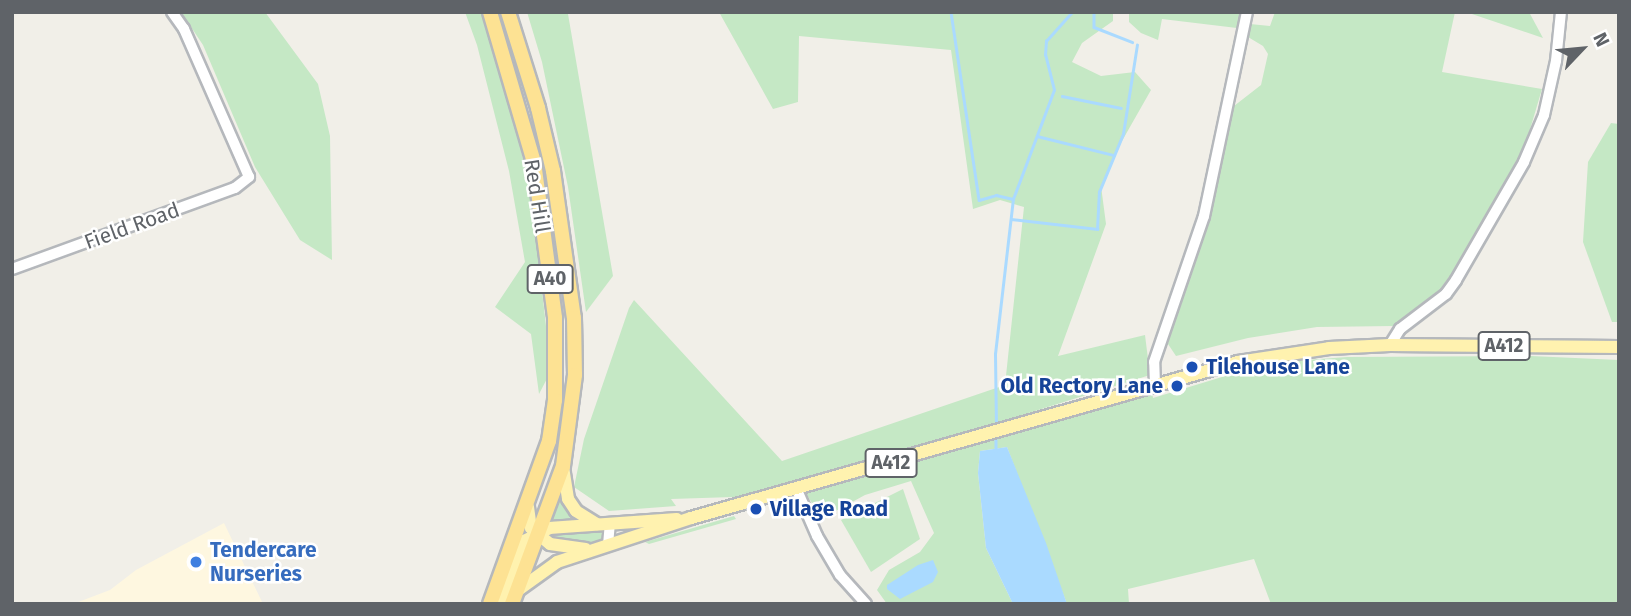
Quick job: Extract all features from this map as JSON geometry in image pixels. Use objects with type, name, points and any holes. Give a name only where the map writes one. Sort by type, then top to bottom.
[{"type":"highway","name":"Red Hill","points":[[490,12],[534,162],[555,318],[555,400],[549,441],[528,507],[490,604]]},
{"type":"highway","name":"Red Hill","points":[[508,12],[553,171],[568,260],[574,318],[575,376],[563,466],[539,535]]},
{"type":"highway","name":"A40","points":[[515,597],[539,535]]},
{"type":"main road","name":"A412","points":[[539,535],[549,528],[691,518],[797,490],[1238,362],[1283,354],[1390,345],[1619,347]]},
{"type":"main road","points":[[563,466],[568,499],[576,511],[604,524]]},
{"type":"main road","points":[[528,507],[531,528],[555,547],[575,550],[604,546]]},
{"type":"main road","points":[[515,597],[557,562],[691,518]]},
{"type":"main road","points":[[499,604],[524,541],[539,535]]},
{"type":"street","name":"Field Road","points":[[12,269],[235,188],[249,177],[184,30],[172,12]]},
{"type":"street","name":"Red Hill","points":[[515,30],[517,12]]},
{"type":"street","points":[[1155,386],[1153,373],[1156,353],[1204,216],[1247,12]]},
{"type":"street","points":[[1390,345],[1400,328],[1446,294],[1524,162],[1544,115],[1556,61],[1561,12]]},
{"type":"street","points":[[797,490],[817,536],[840,575],[866,604]]},
{"type":"street","points":[[630,523],[639,537]]},
{"type":"street","points":[[604,524],[604,546]]},
{"type":"shaded area","name":"Tendercare Nurseries","points":[[224,523],[263,604],[73,604],[110,590],[136,570]]},
{"type":"green space","points":[[181,12],[265,12],[318,84],[330,136],[332,260],[300,240],[255,167],[203,45]]},
{"type":"green space","points":[[465,12],[481,12],[500,64],[531,191],[551,371],[539,394],[531,334],[495,307],[525,262],[509,171],[477,45]]},
{"type":"green space","points":[[527,12],[568,14],[613,276],[586,312],[568,187],[542,62]]},
{"type":"green space","points":[[719,12],[1113,12],[1113,21],[1082,43],[1072,62],[1101,76],[1135,72],[1151,90],[1114,155],[1101,186],[1106,224],[1058,356],[1145,335],[1150,375],[764,496],[671,499],[676,506],[609,511],[574,487],[584,439],[634,300],[782,461],[1005,385],[1024,207],[1000,200],[973,209],[951,50],[799,36],[798,102],[773,109]]},
{"type":"green space","points":[[1129,12],[1241,12],[1237,28],[1162,19],[1158,40],[1141,33],[1129,22]]},
{"type":"green space","points":[[1275,12],[1455,12],[1442,72],[1542,89],[1526,143],[1466,254],[1433,299],[1394,326],[1317,327],[1248,338],[1176,356],[1168,344],[1172,315],[1212,208],[1234,106],[1261,85],[1268,54],[1263,46],[1248,37],[1250,24],[1270,26]]},
{"type":"green space","points":[[1466,12],[1529,12],[1543,38]]},
{"type":"green space","points":[[1611,123],[1619,124],[1619,322],[1612,322],[1583,242],[1588,162]]},
{"type":"green space","points":[[1531,356],[1619,360],[1619,604],[1271,604],[1254,559],[1128,589],[1129,604],[1067,604],[1007,447],[980,451],[978,473],[986,548],[1013,604],[887,604],[877,590],[889,570],[920,552],[934,533],[911,481],[865,495],[832,513],[818,513],[807,495],[790,495],[1151,387],[1153,398],[1268,363],[1347,357]]},
{"type":"green space","points":[[562,487],[586,521],[549,522]]},
{"type":"green space","points":[[903,489],[920,539],[871,572],[841,520]]},
{"type":"green space","points":[[734,516],[736,519],[649,544],[645,542]]},
{"type":"green space","points":[[605,531],[604,540],[575,545],[545,536]]},
{"type":"water","points":[[1007,447],[1046,543],[1067,604],[1013,604],[986,548],[978,473],[980,451]]},
{"type":"water","points":[[933,560],[938,572],[933,582],[900,599],[887,589],[887,585],[918,565]]},
{"type":"waterway","points":[[951,12],[979,200],[996,195],[1013,199]]},
{"type":"waterway","points":[[996,427],[995,354],[1013,199],[1054,90],[1045,55],[1046,41],[1072,12]]},
{"type":"waterway","points":[[1094,12],[1094,27],[1132,42]]},
{"type":"waterway","points":[[1011,219],[1097,229],[1099,192],[1123,134],[1137,45]]},
{"type":"waterway","points":[[1062,96],[1121,108]]},
{"type":"waterway","points":[[1037,136],[1114,155]]},
{"type":"waterway","points":[[996,437],[996,451]]},
{"type":"place","name":"Tilehouse Lane","points":[[1192,367]]},
{"type":"place","name":"Old Rectory Lane","points":[[1177,386]]},
{"type":"place","name":"Village Road","points":[[756,509]]},
{"type":"place","name":"Tendercare Nurseries","points":[[196,562]]}]
